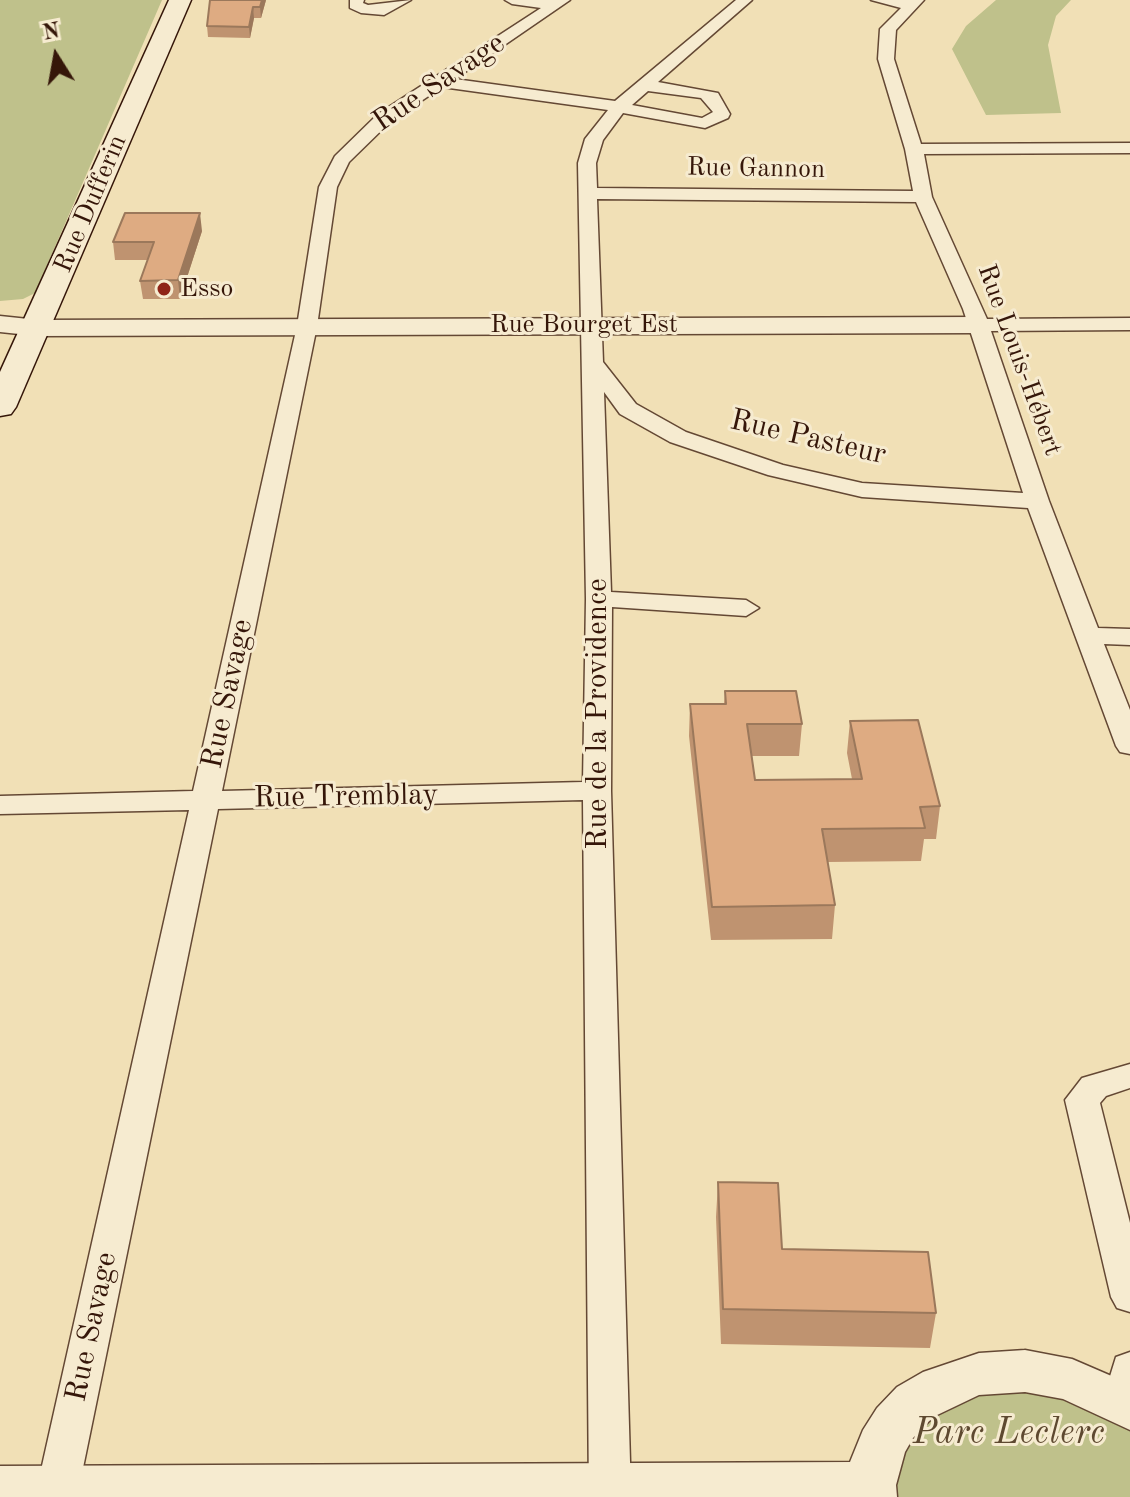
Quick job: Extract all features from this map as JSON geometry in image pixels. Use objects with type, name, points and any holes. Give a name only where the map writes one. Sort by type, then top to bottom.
[{"type":"main road","name":"Rue Dufferin","points":[[0,407],[38,328],[180,0]]},
{"type":"street","points":[[357,0],[355,5],[384,10],[404,0]]},
{"type":"street","points":[[512,0],[559,3]]},
{"type":"street","name":"Rue de la Providence","points":[[610,1493],[597,791],[599,599],[587,163],[594,139],[619,107],[648,86],[745,0]]},
{"type":"street","points":[[878,0],[914,3]]},
{"type":"street","name":"Rue Savage","points":[[57,1493],[307,326],[328,187],[341,160],[384,118],[559,3]]},
{"type":"street","name":"Rue Louis-Hébert","points":[[914,3],[888,29],[886,59],[914,149],[923,197],[978,325],[1037,501],[1130,746]]},
{"type":"street","points":[[436,81],[619,107],[705,123],[722,114],[712,97],[705,94],[648,86]]},
{"type":"street","points":[[914,149],[1130,148]]},
{"type":"street","name":"Rue Gannon","points":[[589,193],[923,197]]},
{"type":"street","name":"Rue Bourget Est","points":[[0,324],[38,328],[1130,324]]},
{"type":"street","name":"Rue Pasteur","points":[[594,364],[628,409],[665,430],[776,470],[862,490],[1037,501]]},
{"type":"street","points":[[599,599],[746,608]]},
{"type":"street","points":[[1089,636],[1130,637]]},
{"type":"street","name":"Rue Tremblay","points":[[0,805],[597,791]]},
{"type":"street","points":[[1130,1076],[1094,1087],[1082,1100],[1130,1297]]},
{"type":"street","points":[[0,1489],[57,1493],[871,1491],[881,1446],[895,1423],[915,1402],[941,1387],[966,1378],[1025,1371],[1127,1393]]},
{"type":"green space","points":[[0,0],[162,0],[35,293],[23,299],[0,301]]},
{"type":"green space","points":[[996,0],[1071,0],[1056,16],[1048,45],[1061,113],[986,115],[952,49],[966,26]]},
{"type":"green space","name":"Parc Leclerc","points":[[979,1374],[1130,1408],[1130,1497],[871,1497],[881,1446]]},
{"type":"building","points":[[210,0],[262,0],[260,7],[253,7],[249,27],[207,26]]},
{"type":"building","points":[[125,213],[200,213],[178,280],[140,281],[154,242],[113,242]]},
{"type":"building","points":[[725,691],[796,691],[802,724],[747,724],[755,780],[862,779],[850,721],[918,720],[940,806],[920,807],[925,828],[822,829],[835,905],[712,907],[690,704],[726,704]]},
{"type":"building","points":[[718,1182],[778,1183],[782,1249],[928,1252],[936,1313],[723,1309]]},
{"type":"place","name":"Esso","points":[[164,289]]}]
